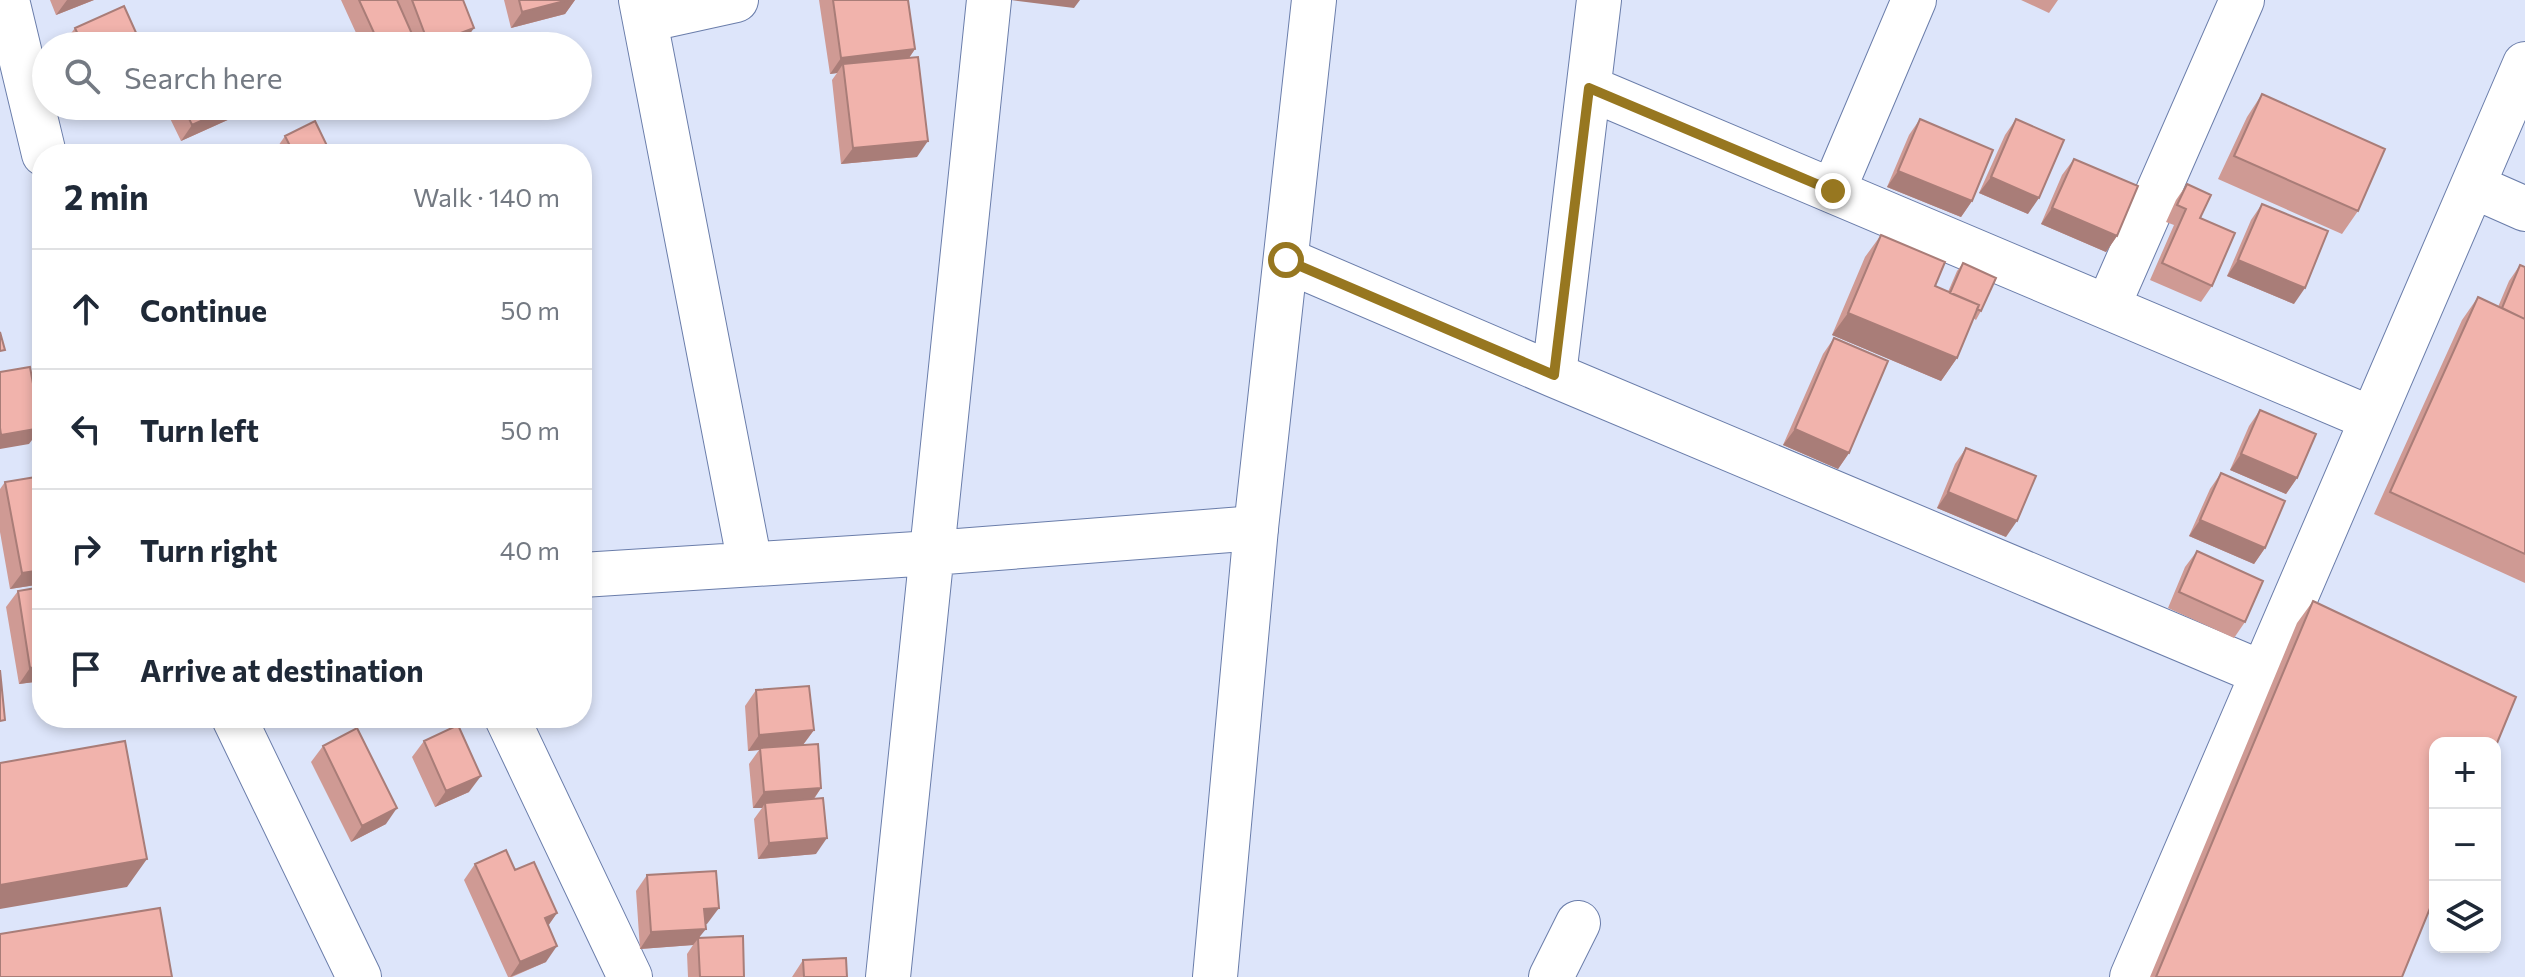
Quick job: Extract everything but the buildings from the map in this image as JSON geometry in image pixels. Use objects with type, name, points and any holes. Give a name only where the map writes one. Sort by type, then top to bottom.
[{"type":"street","points":[[7,0],[32,104]]},
{"type":"street","points":[[736,0],[643,10],[750,564]]},
{"type":"street","points":[[888,977],[989,0]]},
{"type":"street","points":[[1215,977],[1256,528],[1314,0]]},
{"type":"street","points":[[1554,375],[1599,0]]},
{"type":"street","points":[[1833,191],[1914,0]]},
{"type":"street","points":[[2108,306],[2242,0]]},
{"type":"street","points":[[2132,977],[2525,64]]},
{"type":"street","points":[[1589,88],[2372,419]]},
{"type":"street","points":[[36,120],[42,144]]},
{"type":"street","points":[[2473,186],[2525,209]]},
{"type":"street","points":[[1286,260],[2262,673]]},
{"type":"street","points":[[592,574],[1256,528]]},
{"type":"street","points":[[239,728],[359,977]]},
{"type":"street","points":[[512,728],[630,977]]},
{"type":"street","points":[[1551,977],[1578,923]]},
{"type":"route","points":[[1286,260],[1554,375],[1589,88],[1833,191]]}]
